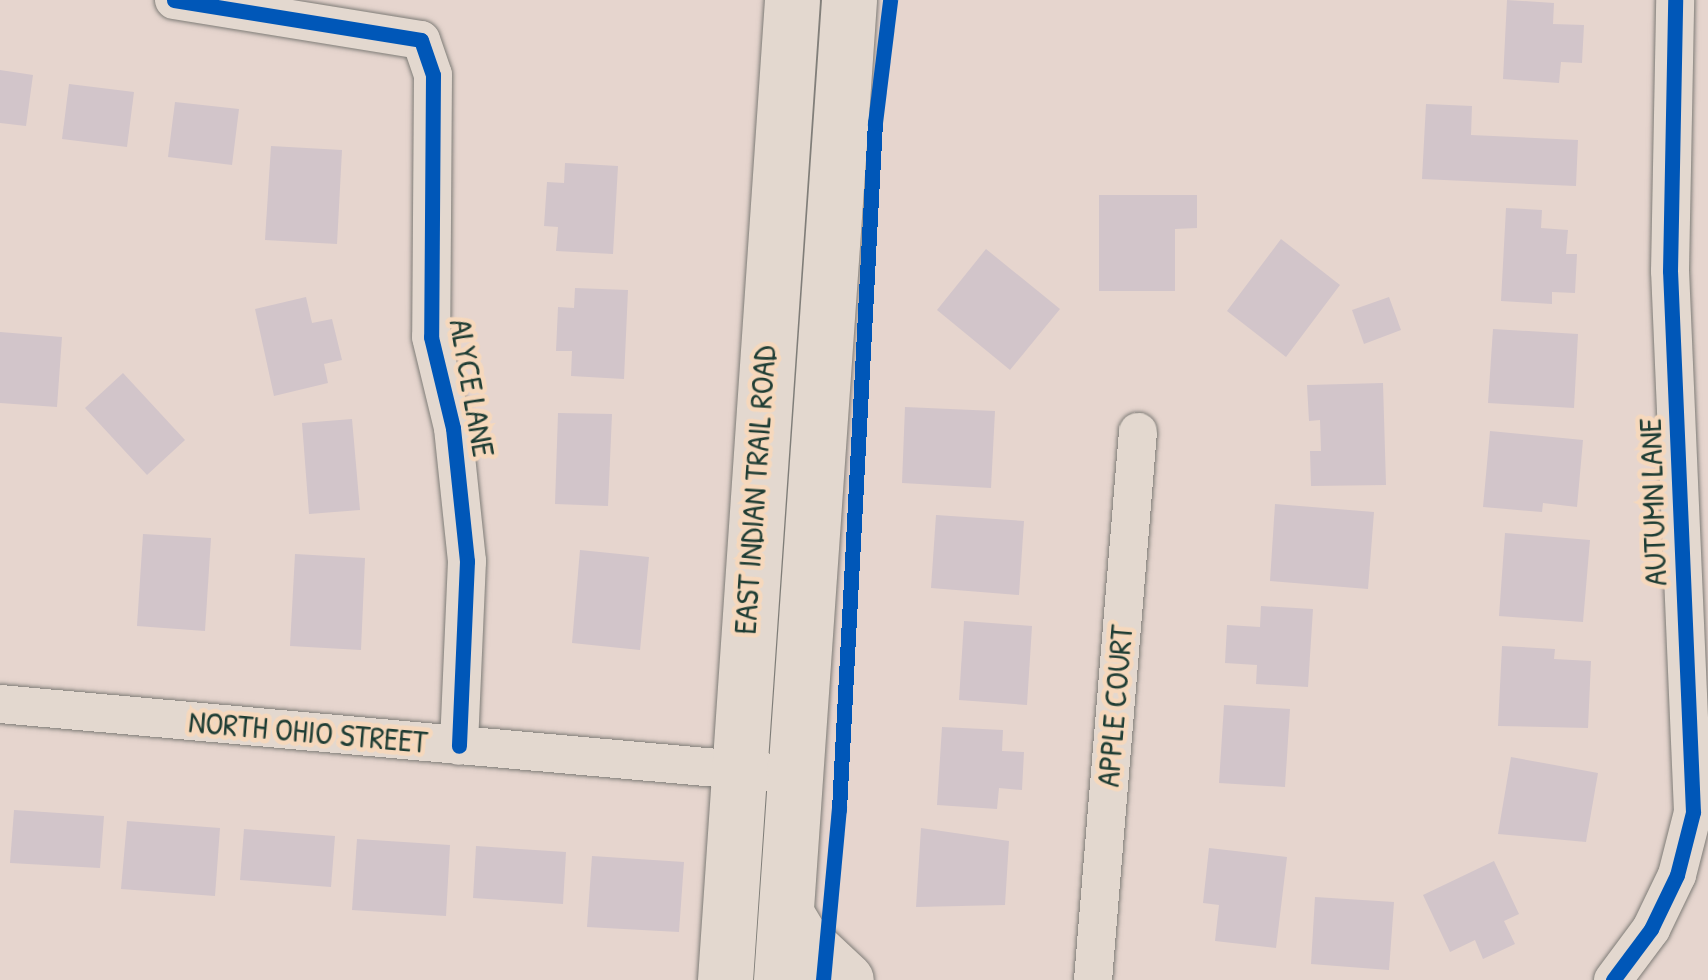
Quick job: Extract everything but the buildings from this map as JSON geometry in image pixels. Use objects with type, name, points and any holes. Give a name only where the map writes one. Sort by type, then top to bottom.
[{"type":"main road","name":"EAST INDIAN TRAIL ROAD","points":[[725,980],[736,768],[792,0]]},
{"type":"main road","name":"EAST INDIAN TRAIL ROAD","points":[[781,980],[848,0]]},
{"type":"main road","points":[[786,914],[799,936],[846,980]]},
{"type":"street","name":"ALYCE LANE","points":[[174,0],[421,40],[433,75],[431,337],[453,428],[467,561],[459,746]]},
{"type":"street","name":"AUTUMN LANE","points":[[1613,980],[1652,930],[1678,875],[1693,812],[1670,271],[1676,0]]},
{"type":"street","name":"APPLE COURT","points":[[1092,980],[1138,432]]},
{"type":"street","name":"NORTH OHIO STREET","points":[[0,704],[795,775]]},
{"type":"cycle path","points":[[174,0],[421,40],[433,75],[431,337],[453,428],[467,561],[459,746]]},
{"type":"cycle path","points":[[823,980],[839,809],[875,123],[890,0]]},
{"type":"cycle path","points":[[1613,980],[1651,929],[1677,875],[1693,812],[1670,271],[1675,0]]}]
